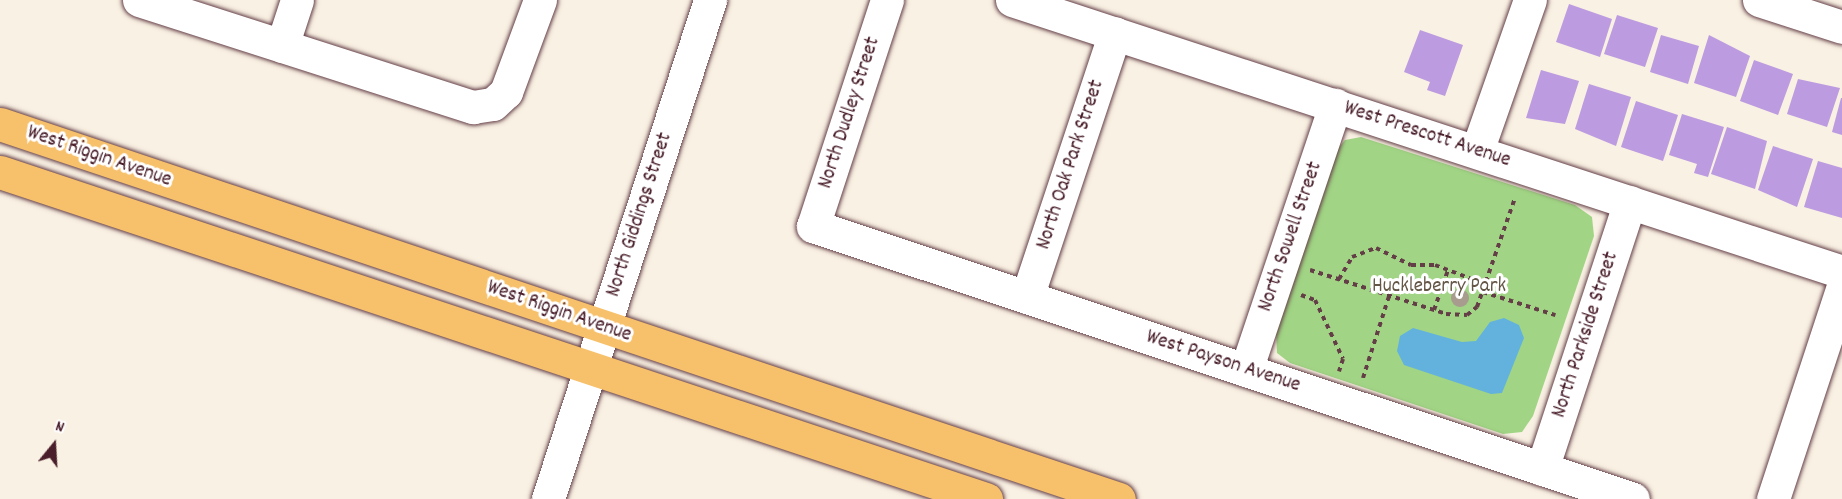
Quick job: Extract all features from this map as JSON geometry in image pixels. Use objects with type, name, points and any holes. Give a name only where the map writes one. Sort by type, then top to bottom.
[{"type":"main road","name":"West Riggin Avenue","points":[[0,123],[1119,499]]},
{"type":"main road","name":"West Riggin Avenue","points":[[0,172],[986,499]]},
{"type":"street","points":[[139,0],[452,102],[493,104],[516,75],[540,0]]},
{"type":"street","points":[[282,46],[297,0]]},
{"type":"street","name":"North Giddings Street","points":[[548,499],[710,0]]},
{"type":"street","name":"North Dudley Street","points":[[813,226],[887,0]]},
{"type":"street","name":"West Prescott Avenue","points":[[1012,0],[1842,272]]},
{"type":"street","points":[[1477,151],[1530,0]]},
{"type":"street","points":[[1759,0],[1842,27]]},
{"type":"street","name":"North Oak Park Street","points":[[1027,297],[1114,33]]},
{"type":"street","name":"North Sowell Street","points":[[1246,370],[1335,105]]},
{"type":"street","name":"North Parkside Street","points":[[1542,469],[1630,202]]},
{"type":"street","name":"West Payson Avenue","points":[[813,226],[1633,499]]},
{"type":"street","points":[[1773,499],[1842,289]]},
{"type":"path","points":[[1308,270],[1434,310],[1467,315],[1482,292],[1515,198]]},
{"type":"path","points":[[1339,279],[1352,257],[1376,248],[1411,265],[1448,270],[1485,284]]},
{"type":"path","points":[[1434,310],[1448,270]]},
{"type":"path","points":[[1482,292],[1555,315]]},
{"type":"path","points":[[1300,295],[1317,303],[1343,359],[1339,371]]},
{"type":"path","points":[[1362,379],[1389,296]]},
{"type":"green space","name":"Huckleberry Park","points":[[1361,137],[1575,205],[1592,217],[1594,236],[1533,416],[1522,432],[1503,434],[1290,363],[1277,353],[1276,332],[1336,151],[1345,140]]},
{"type":"water","points":[[1504,318],[1519,325],[1524,338],[1502,393],[1491,394],[1404,365],[1397,351],[1400,336],[1413,328],[1462,342],[1476,341],[1490,322]]},
{"type":"building","points":[[1569,4],[1612,19],[1600,57],[1556,42]]},
{"type":"building","points":[[1617,15],[1658,28],[1645,67],[1604,54]]},
{"type":"building","points":[[1420,30],[1463,45],[1445,96],[1427,90],[1430,82],[1404,72]]},
{"type":"building","points":[[1661,35],[1699,46],[1688,84],[1650,72]]},
{"type":"building","points":[[1709,35],[1750,56],[1736,97],[1694,83]]},
{"type":"building","points":[[1754,60],[1793,74],[1778,115],[1740,101]]},
{"type":"building","points":[[1541,70],[1579,81],[1565,124],[1526,118]]},
{"type":"building","points":[[1798,79],[1840,88],[1827,127],[1787,114]]},
{"type":"building","points":[[1589,84],[1631,97],[1616,146],[1575,129]]},
{"type":"building","points":[[1842,98],[1842,135],[1832,132]]},
{"type":"building","points":[[1636,101],[1678,115],[1663,161],[1621,147]]},
{"type":"building","points":[[1682,114],[1724,127],[1708,177],[1694,173],[1697,164],[1669,155]]},
{"type":"building","points":[[1727,127],[1767,141],[1755,189],[1711,174]]},
{"type":"building","points":[[1773,146],[1813,159],[1797,207],[1758,190]]},
{"type":"building","points":[[1818,161],[1842,168],[1842,218],[1804,207]]}]
